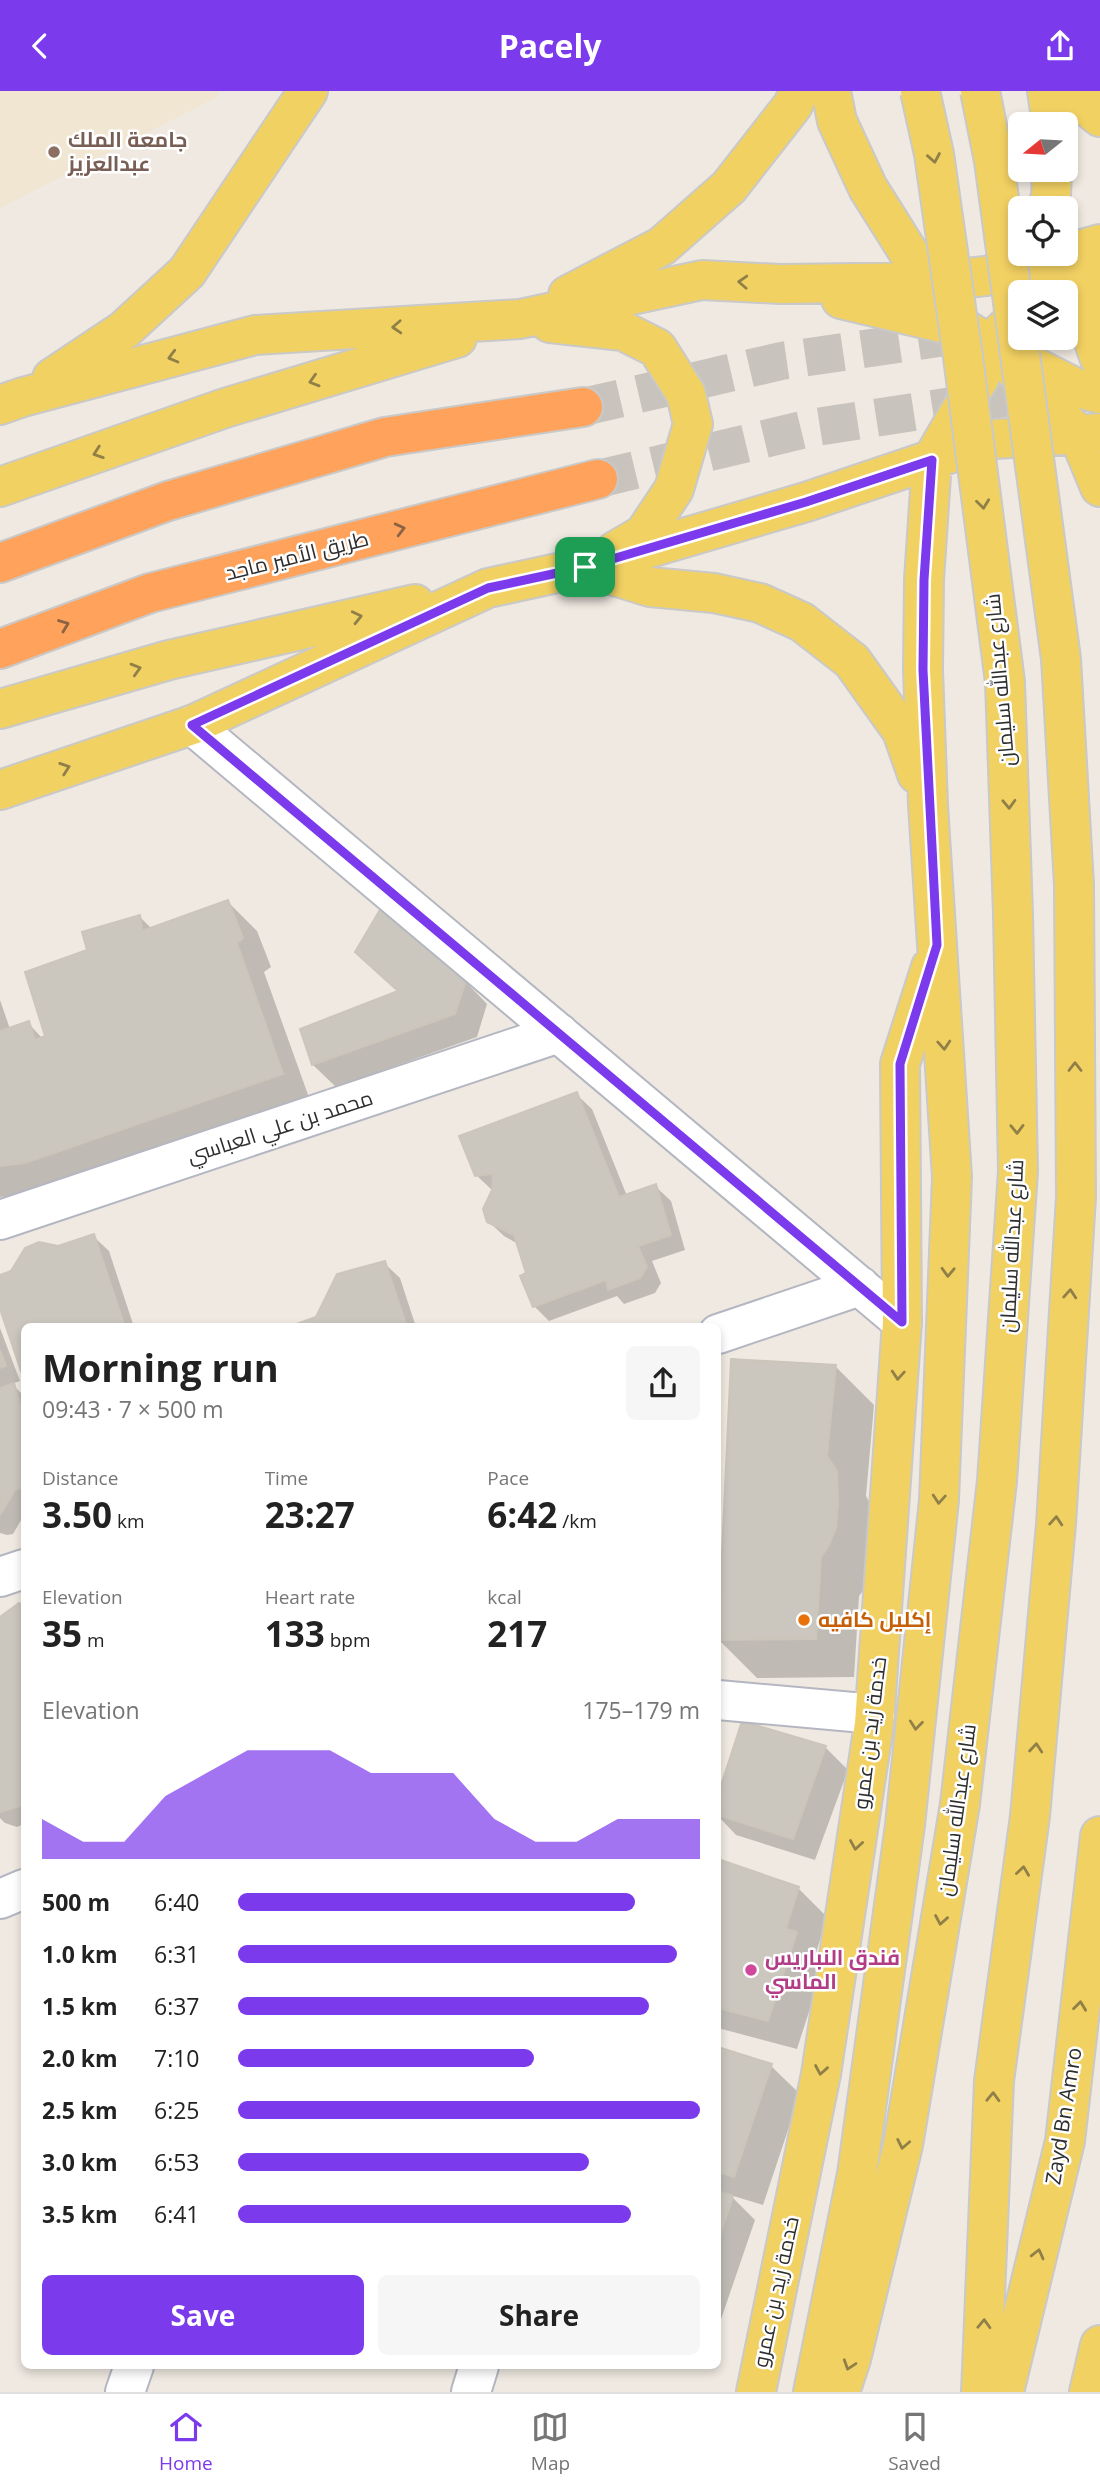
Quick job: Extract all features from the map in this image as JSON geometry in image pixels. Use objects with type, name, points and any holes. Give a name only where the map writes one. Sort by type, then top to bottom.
[{"type":"highway","points":[[0,563],[168,501],[385,437],[583,407]]},
{"type":"highway","name":"طريق الأمير ماجد","points":[[0,649],[150,593],[598,479]]},
{"type":"main road","points":[[12,401],[124,330],[187,272],[308,91]]},
{"type":"main road","points":[[520,319],[662,246],[729,187],[793,104],[799,91]]},
{"type":"main road","points":[[831,91],[836,121],[868,187],[927,282],[989,344],[1089,433],[1100,487]]},
{"type":"main road","name":"شارع عبدالله سليمان","points":[[840,2392],[851,2359],[903,2145],[961,1804],[997,1481],[1018,1171],[1014,928],[1005,682],[964,357],[934,154],[920,91]]},
{"type":"main road","points":[[980,91],[994,161],[1060,659],[1074,885],[1076,1197],[1056,1524],[1030,1816],[994,2081],[981,2392]]},
{"type":"main road","points":[[1047,91],[1050,112]]},
{"type":"main road","points":[[1078,91],[1089,108],[1100,117]]},
{"type":"main road","points":[[0,487],[225,408],[520,319],[702,280],[780,284],[927,282],[1033,270],[1100,244]]},
{"type":"main road","points":[[1033,270],[1058,277],[1100,258]]},
{"type":"main road","points":[[806,502],[932,428],[989,344],[1033,270]]},
{"type":"main road","points":[[780,284],[963,328],[1074,387],[1100,394]]},
{"type":"main road","points":[[1100,291],[1093,301],[1090,332],[1100,359]]},
{"type":"main road","points":[[12,401],[254,335],[520,319],[623,331],[657,348],[686,394],[693,424],[674,489],[644,534],[585,567]]},
{"type":"main road","points":[[813,2392],[859,2160],[905,1825],[939,1500],[952,1177],[928,806],[923,670],[924,580],[932,460],[981,377],[989,344],[1008,326]]},
{"type":"main road","points":[[0,709],[169,660],[585,567],[806,502],[993,439],[1089,433]]},
{"type":"main road","points":[[585,567],[650,587],[714,593],[760,603],[802,622],[852,661],[902,731],[928,806]]},
{"type":"main road","points":[[0,790],[192,725],[488,588]]},
{"type":"main road","name":"خدمة زيد بن عمرو","points":[[756,2392],[821,2074],[875,1714],[902,1322],[900,1064],[937,945]]},
{"type":"main road","name":"Zayd Bn Amro","points":[[1004,2392],[1065,2141],[1100,1836]]},
{"type":"main road","points":[[1089,2392],[1100,2345]]},
{"type":"street","points":[[192,725],[902,1322]]},
{"type":"street","name":"محمد بن علي العباسي","points":[[0,1220],[559,1033]]},
{"type":"street","points":[[721,1333],[860,1286]]},
{"type":"street","points":[[0,1577],[21,1570]]},
{"type":"street","points":[[721,1700],[875,1714]]},
{"type":"street","points":[[0,1899],[21,1890]]},
{"type":"street","points":[[125,2392],[133,2369]]},
{"type":"street","points":[[471,2392],[478,2369]]},
{"type":"shaded area","name":"جامعة الملك عبدالعزيز","points":[[0,91],[220,91],[217,97],[0,208]]},
{"type":"building","points":[[228,900],[243,938],[237,943],[283,1074],[25,1163],[0,1166],[0,1031],[29,1021],[35,1040],[45,1036],[25,972],[87,950],[82,932],[140,915],[142,931]]},
{"type":"building","points":[[384,903],[466,980],[455,1014],[312,1065],[300,1029],[398,991],[355,952]]},
{"type":"building","points":[[577,1092],[619,1197],[656,1184],[671,1235],[638,1246],[647,1267],[640,1278],[608,1290],[606,1280],[533,1307],[520,1276],[526,1273],[514,1235],[487,1222],[483,1209],[492,1190],[493,1174],[475,1176],[459,1136]]},
{"type":"building","points":[[94,1234],[124,1323],[21,1323],[21,1371],[0,1309],[0,1275],[11,1271],[25,1248],[39,1242],[58,1246]]},
{"type":"building","points":[[385,1261],[406,1323],[299,1323],[316,1317],[337,1274]]},
{"type":"building","points":[[0,1350],[6,1366],[0,1368]]},
{"type":"building","points":[[731,1359],[836,1365],[827,1456],[837,1471],[838,1502],[836,1528],[821,1557],[816,1639],[721,1640],[721,1575]]},
{"type":"building","points":[[14,1383],[21,1407],[21,1488],[15,1490],[0,1515],[0,1388]]},
{"type":"building","points":[[21,1604],[21,1806],[0,1812],[0,1617]]},
{"type":"building","points":[[742,1721],[826,1746],[793,1839],[721,1816],[721,1786]]},
{"type":"building","name":"فندق النباريس الماسي","points":[[721,1860],[799,1887],[786,1929],[797,1932],[768,2021],[721,2009]]},
{"type":"building","points":[[721,2048],[772,2064],[734,2177],[721,2173]]},
{"type":"building","points":[[721,2192],[733,2196],[721,2233]]},
{"type":"tunnel","points":[[583,407],[781,361],[980,332]]},
{"type":"tunnel","points":[[598,479],[810,428],[1056,390]]},
{"type":"place","name":"جامعة الملك عبدالعزيز","points":[[54,152]]},
{"type":"place","name":"إكليل كافيه","points":[[804,1620]]},
{"type":"place","name":"فندق النباريس الماسي","points":[[751,1970]]},
{"type":"route","points":[[932,460],[924,580],[923,670],[937,945],[900,1064],[902,1322],[192,725],[488,588],[585,567],[806,502],[932,460]]}]
